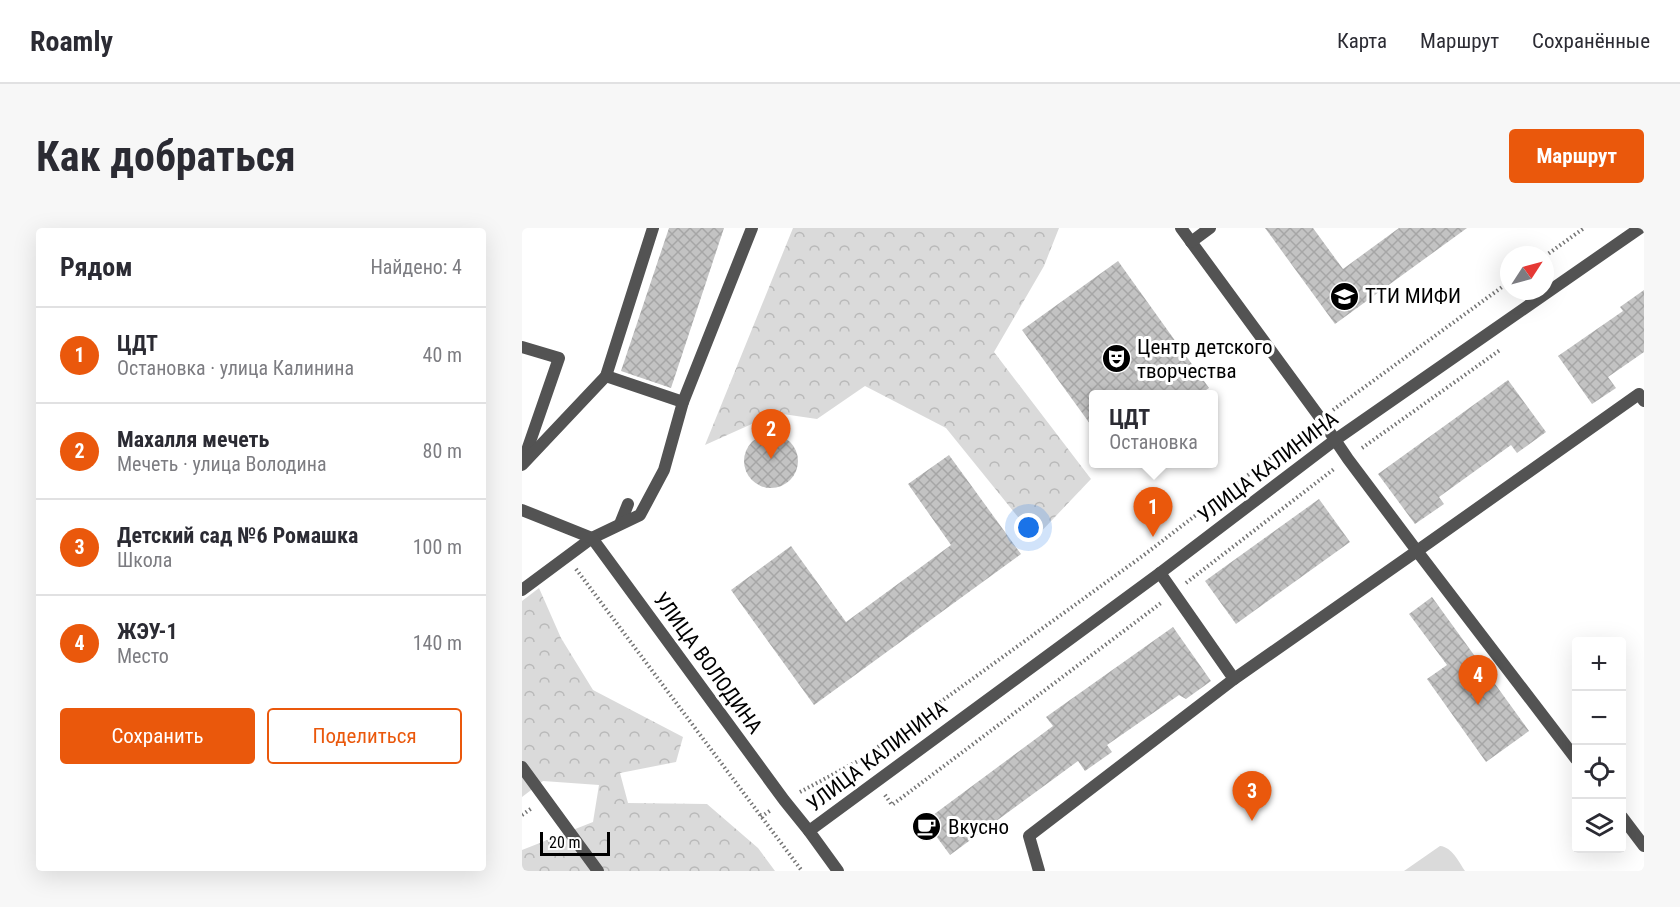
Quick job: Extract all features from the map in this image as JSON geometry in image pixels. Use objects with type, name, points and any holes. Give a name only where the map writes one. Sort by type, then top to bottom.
[{"type":"street","points":[[522,466],[606,376],[653,228]]},
{"type":"street","points":[[522,590],[592,538],[640,515],[664,470],[683,402],[752,228]]},
{"type":"street","points":[[1181,228],[1348,459],[1572,754]]},
{"type":"street","points":[[1191,242],[1210,228]]},
{"type":"street","name":"УЛИЦА КАЛИНИНА","points":[[809,831],[1160,573],[1335,440],[1640,228]]},
{"type":"street","points":[[522,347],[559,358],[522,466]]},
{"type":"street","points":[[606,376],[683,402]]},
{"type":"street","points":[[1039,871],[1029,836],[1234,679],[1639,394],[1644,401]]},
{"type":"street","points":[[620,524],[628,504]]},
{"type":"street","points":[[522,510],[592,538]]},
{"type":"street","name":"УЛИЦА ВОЛОДИНА","points":[[592,538],[838,871]]},
{"type":"street","points":[[1160,573],[1234,679]]},
{"type":"street","points":[[522,767],[598,871]]},
{"type":"street","points":[[1626,822],[1644,846]]},
{"type":"path","points":[[1554,250],[1584,228]]},
{"type":"path","points":[[761,817],[784,800],[860,760],[1144,555],[1321,419],[1500,289]]},
{"type":"path","points":[[860,760],[892,806],[1348,459],[1501,349]]},
{"type":"path","points":[[566,557],[802,871]]},
{"type":"green space","points":[[793,228],[1059,228],[1044,266],[994,352],[1091,479],[1035,538],[946,428],[865,386],[817,419],[776,413],[705,445]]},
{"type":"green space","points":[[539,588],[561,638],[593,690],[683,737],[676,762],[620,773],[628,803],[707,804],[758,848],[775,871],[522,871],[522,850],[593,822],[599,785],[543,781],[522,797],[522,601]]},
{"type":"green space","points":[[1440,846],[1452,852],[1465,871],[1404,871]]},
{"type":"building","points":[[669,228],[724,228],[671,388],[621,371]]},
{"type":"building","name":"ТТИ МИФИ","points":[[1265,228],[1313,228],[1343,269],[1399,228],[1467,228],[1335,324]]},
{"type":"building","name":"Центр детского творчества","points":[[1118,261],[1209,388],[1206,390],[1089,390],[1089,422],[1022,330]]},
{"type":"building","points":[[1644,290],[1644,352],[1608,377],[1616,388],[1592,404],[1558,356],[1623,311],[1620,307]]},
{"type":"building","points":[[1508,380],[1546,432],[1517,453],[1511,445],[1439,497],[1444,504],[1415,524],[1378,474]]},
{"type":"building","points":[[766,434],[776,434],[786,438],[794,446],[798,461],[794,476],[786,484],[776,488],[766,488],[756,484],[748,476],[744,466],[744,456],[748,446],[756,438]]},
{"type":"building","points":[[949,455],[1021,554],[814,705],[731,590],[791,546],[846,622],[951,545],[908,484]]},
{"type":"building","points":[[1319,499],[1350,542],[1236,624],[1205,581]]},
{"type":"building","points":[[1432,597],[1529,731],[1486,762],[1427,679],[1447,665],[1409,614]]},
{"type":"building","points":[[1173,627],[1211,681],[1186,699],[1179,695],[1107,745],[1112,752],[1085,771],[1078,761],[950,855],[925,821],[1053,726],[1046,717]]},
{"type":"place","name":"ТТИ МИФИ","points":[[1344,296]]},
{"type":"place","name":"Центр детского творчества","points":[[1116,359]]},
{"type":"place","name":"Махалля мечеть","points":[[771,459]]},
{"type":"place","name":"ЦДТ","points":[[1153,537]]},
{"type":"place","name":"ЖЭУ-1","points":[[1478,705]]},
{"type":"place","name":"Детский сад №6 Ромашка","points":[[1252,821]]},
{"type":"place","name":"Вкусно","points":[[927,827]]}]
